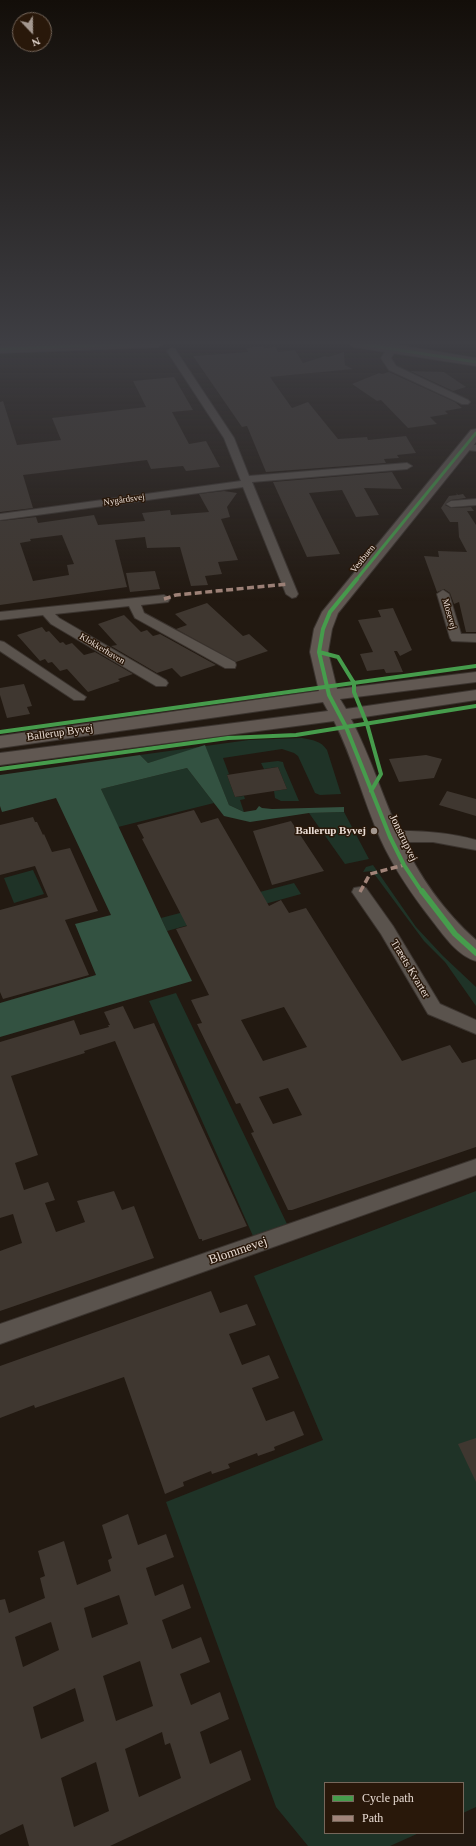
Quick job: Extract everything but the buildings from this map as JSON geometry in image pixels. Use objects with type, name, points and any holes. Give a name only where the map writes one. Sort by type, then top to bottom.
[{"type":"street","points":[[223,429],[229,438],[247,481],[292,594]]},
{"type":"street","name":"Vestbuen","points":[[338,715],[328,695],[326,677],[319,652],[323,629],[330,612],[470,448],[476,432]]},
{"type":"street","name":"Nygårdsvej","points":[[0,516],[247,481],[407,466]]},
{"type":"street","points":[[451,504],[476,502]]},
{"type":"street","name":"Mosevej","points":[[443,594],[456,638],[476,638]]},
{"type":"street","points":[[0,616],[164,599]]},
{"type":"street","points":[[134,603],[139,615],[230,665]]},
{"type":"street","name":"Klokkerhaven","points":[[46,611],[55,621],[161,683]]},
{"type":"street","points":[[0,645],[79,697]]},
{"type":"street","name":"Ballerup Byvej","points":[[0,742],[328,695],[476,677]]},
{"type":"street","name":"Ballerup Byvej","points":[[0,759],[338,715],[476,695]]},
{"type":"street","name":"Jonstrupvej","points":[[338,715],[347,731],[390,837],[404,865],[423,893],[455,934],[476,953]]},
{"type":"street","points":[[390,837],[417,835],[458,840],[476,845]]},
{"type":"street","name":"Træets Kvarter","points":[[360,892],[389,934],[434,1009],[476,1027]]},
{"type":"street","name":"Blommevej","points":[[0,1334],[475,1170]]},
{"type":"green space","points":[[302,738],[316,741],[327,750],[341,794],[320,795],[315,793],[298,756],[282,749],[223,758],[235,797],[244,796],[245,799],[240,800],[244,812],[229,805],[205,746],[249,740]]},
{"type":"green space","points":[[205,745],[229,805],[244,812],[256,810],[259,806],[262,808],[272,809],[344,807],[344,812],[309,813],[250,822],[224,816],[187,768],[101,789],[192,981],[0,1037],[0,1003],[96,975],[75,924],[111,915],[56,798],[2,812],[0,806],[0,775],[140,755],[148,763]]},
{"type":"green space","points":[[205,746],[148,763],[140,755]]},
{"type":"green space","points":[[278,761],[283,762],[299,801],[281,801],[275,798],[274,791],[287,789],[278,767],[264,769],[261,763]]},
{"type":"green space","points":[[187,768],[214,803],[118,827],[101,789]]},
{"type":"green space","points":[[344,812],[369,859],[345,864],[309,813]]},
{"type":"green space","points":[[373,865],[416,927],[443,956],[476,987],[476,1006],[445,962],[424,941],[372,871],[363,872],[366,867]]},
{"type":"green space","points":[[33,870],[44,894],[14,903],[4,878]]},
{"type":"green space","points":[[294,883],[301,894],[167,931],[161,918]]},
{"type":"green space","points":[[176,993],[287,1224],[253,1236],[149,1001]]},
{"type":"green space","points":[[476,1191],[476,1807],[464,1813],[464,1782],[324,1782],[324,1834],[417,1834],[390,1846],[308,1846],[276,1807],[166,1502],[323,1440],[254,1276]]},
{"type":"marked path","points":[[164,599],[176,595],[288,584]]},
{"type":"marked path","points":[[360,892],[370,874],[404,865]]},
{"type":"cycle path","points":[[476,433],[330,612],[323,629],[319,652],[329,695],[346,727],[390,837],[404,865],[423,893],[455,934],[476,953]]},
{"type":"cycle path","points":[[319,652],[338,657],[354,683],[354,692],[367,724],[381,774],[371,791]]},
{"type":"cycle path","points":[[0,732],[476,666]]},
{"type":"cycle path","points":[[0,769],[228,738],[296,735],[476,706]]},
{"type":"place","name":"Ballerup Byvej","points":[[374,831]]}]
